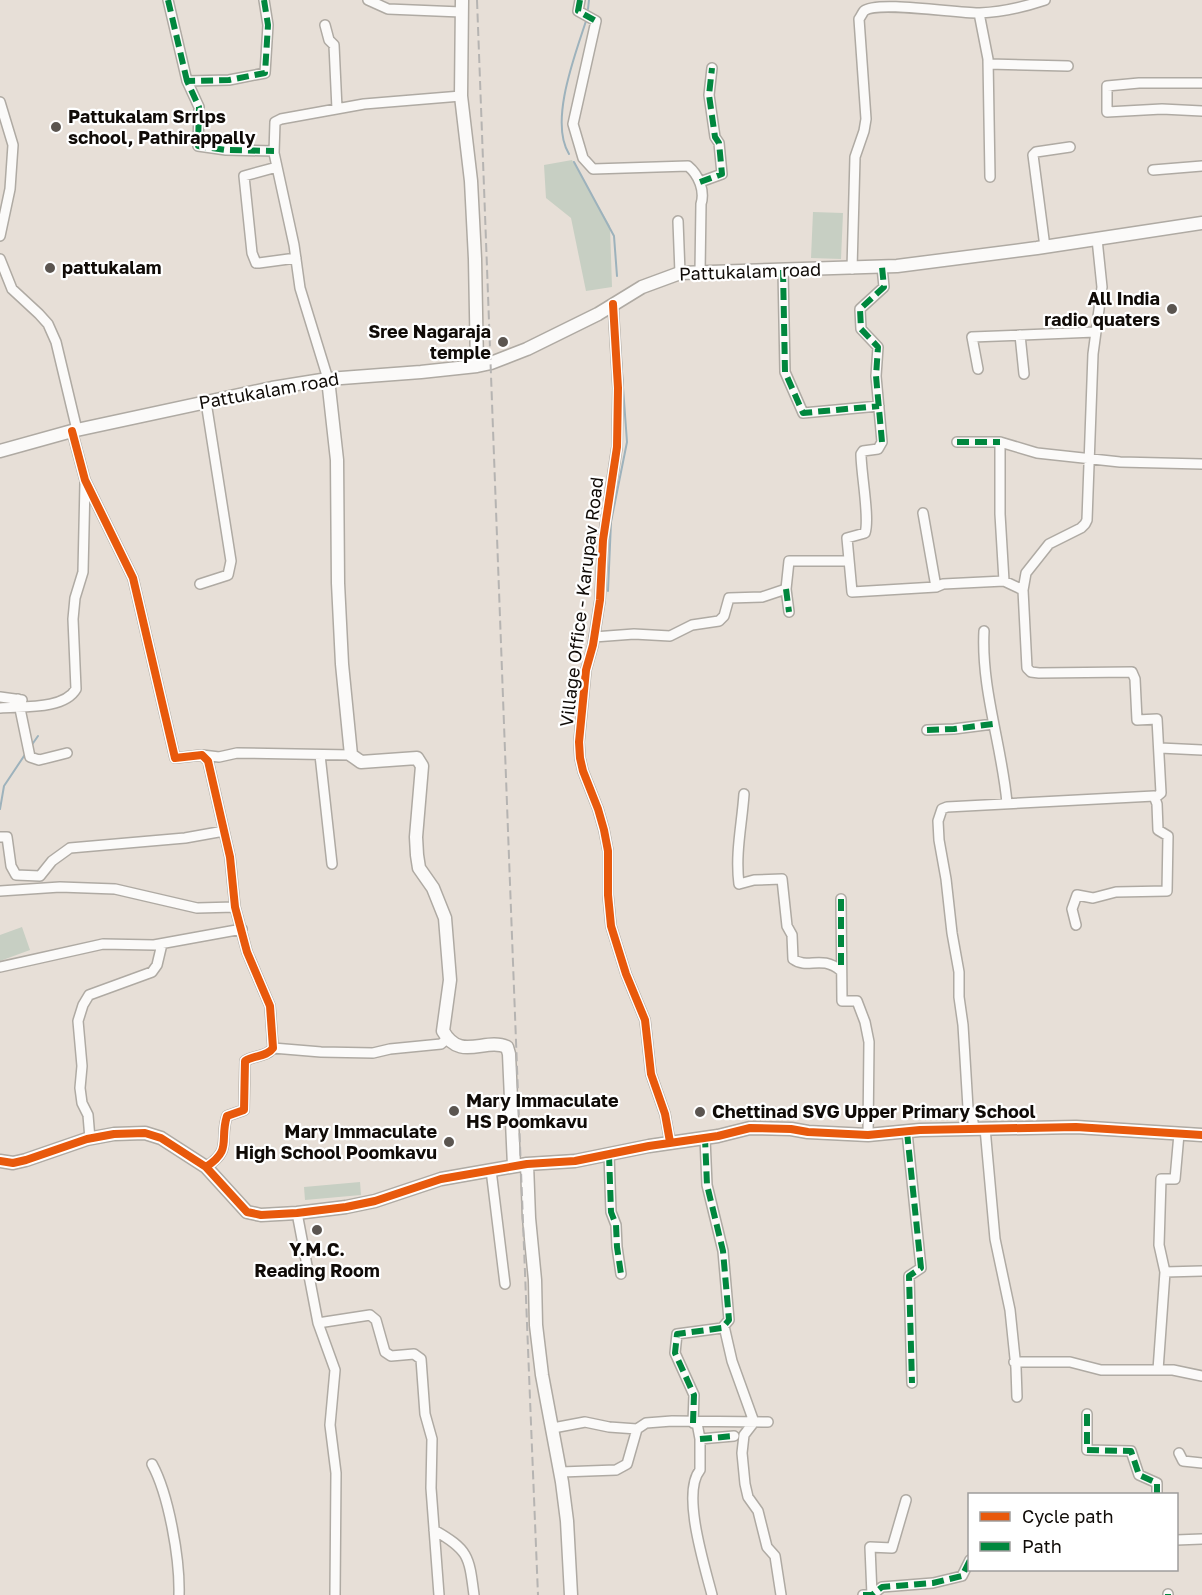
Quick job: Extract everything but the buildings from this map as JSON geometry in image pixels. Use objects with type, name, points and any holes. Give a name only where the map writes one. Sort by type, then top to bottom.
[{"type":"street","points":[[168,0],[187,81],[199,107],[198,146],[226,150],[274,151]]},
{"type":"street","points":[[187,81],[229,80],[265,73],[268,25],[264,0]]},
{"type":"street","points":[[368,0],[388,9],[462,6],[461,96],[471,181],[477,366]]},
{"type":"street","points":[[580,0],[578,11],[596,21],[573,124],[583,158],[593,169],[688,166],[693,170],[700,182],[702,199],[700,204],[700,272]]},
{"type":"street","points":[[852,269],[855,157],[866,119],[860,19],[863,0]]},
{"type":"street","points":[[863,11],[879,7],[914,7],[979,13],[1018,9],[1045,0]]},
{"type":"street","points":[[979,13],[988,64],[990,177]]},
{"type":"street","points":[[325,25],[329,40],[334,45],[337,109]]},
{"type":"street","points":[[988,64],[1068,66]]},
{"type":"street","points":[[700,182],[722,174],[719,143],[715,137],[709,95],[712,69]]},
{"type":"street","points":[[1202,83],[1139,83],[1107,87],[1107,112],[1202,111]]},
{"type":"street","points":[[351,755],[342,664],[338,583],[338,460],[328,379],[300,288],[274,151],[275,122],[364,104],[461,96]]},
{"type":"street","points":[[0,102],[14,145],[10,189],[0,236]]},
{"type":"street","points":[[1046,247],[1033,155],[1036,152],[1070,147]]},
{"type":"street","points":[[1153,170],[1202,166]]},
{"type":"street","points":[[277,167],[244,176],[252,253],[256,263],[296,258]]},
{"type":"street","points":[[678,221],[680,273]]},
{"type":"street","name":"Pattukalam road","points":[[0,451],[75,431],[206,402],[328,379],[477,366],[527,349],[598,314],[642,287],[680,273],[882,267],[1046,247],[1202,223]]},
{"type":"street","points":[[1097,239],[1102,286],[1095,332],[1085,524],[1049,544],[1026,573],[1023,590],[1028,670],[1039,673],[1132,672],[1135,679],[1137,720],[1157,719],[1161,792],[1155,798]]},
{"type":"street","points":[[0,259],[12,289],[44,319],[56,342],[85,480],[83,572],[75,598],[73,619],[76,689],[59,702],[48,705],[20,703],[0,697]]},
{"type":"street","points":[[882,267],[884,287],[860,309],[861,329],[878,347],[876,376],[882,442],[878,449],[863,451],[861,454],[861,478],[867,522],[866,531],[847,538],[852,592],[1004,581],[1023,590]]},
{"type":"street","points":[[783,270],[785,372],[803,413],[879,406]]},
{"type":"street","name":"Village Office - Karupav Road","points":[[613,304],[618,388],[618,439],[605,523],[600,600],[586,670],[579,742],[580,758],[598,809],[608,851],[611,926],[626,975],[645,1020],[651,1074],[665,1114],[670,1142]]},
{"type":"street","points":[[978,369],[972,337],[1095,332]]},
{"type":"street","points":[[1020,335],[1024,374]]},
{"type":"street","points":[[200,584],[228,575],[231,561],[206,402]]},
{"type":"street","points":[[957,442],[1000,442],[1036,453],[1120,462],[1202,464]]},
{"type":"street","points":[[1000,442],[1000,514],[1004,581]]},
{"type":"street","points":[[85,480],[133,578],[175,758],[202,755],[219,757],[237,753],[351,755],[361,762],[417,758],[422,766],[417,816],[417,855],[419,868],[433,888],[445,918],[450,980],[443,1031],[447,1039],[457,1046],[501,1044],[507,1047],[509,1054],[520,1165],[529,1218],[535,1280],[536,1325],[542,1375],[561,1472],[567,1521],[571,1595]]},
{"type":"street","points":[[923,513],[936,586]]},
{"type":"street","points":[[789,612],[786,589],[789,561],[816,563],[848,561]]},
{"type":"street","points":[[594,636],[634,634],[670,636],[692,625],[719,621],[724,616],[729,598],[762,597],[786,589]]},
{"type":"street","points":[[984,631],[983,645],[993,724],[1007,803]]},
{"type":"street","points":[[0,708],[20,703]]},
{"type":"street","points":[[20,703],[30,757],[39,760],[67,753]]},
{"type":"street","points":[[927,730],[993,724]]},
{"type":"street","points":[[1160,748],[1202,750]]},
{"type":"street","points":[[202,755],[208,761],[230,856],[235,906],[247,952],[270,1006],[273,1048],[271,1052],[246,1061],[244,1110],[227,1116],[223,1151],[217,1160],[206,1167]]},
{"type":"street","points":[[320,755],[332,864]]},
{"type":"street","points":[[744,794],[739,833],[739,884],[754,880],[782,879],[787,926],[792,935],[793,959],[799,963],[826,962],[833,964],[841,971]]},
{"type":"street","points":[[1017,1397],[1010,1310],[995,1239],[980,1128],[968,1108],[959,972],[938,821],[942,809],[947,807],[1151,796],[1155,798]]},
{"type":"street","points":[[1076,925],[1072,909],[1077,896],[1093,898],[1116,892],[1167,891],[1168,836],[1158,830],[1155,798]]},
{"type":"street","points":[[0,837],[8,837],[11,866],[16,875],[40,876],[52,861],[70,848],[185,838],[224,831]]},
{"type":"street","points":[[0,891],[60,887],[115,889],[197,908],[235,906]]},
{"type":"street","points":[[841,899],[842,1001],[857,1001],[866,1022],[870,1067],[868,1135]]},
{"type":"street","points":[[0,967],[103,944],[162,944],[242,929]]},
{"type":"street","points":[[90,1139],[88,1115],[82,1103],[80,1088],[82,1066],[78,1021],[83,1005],[89,995],[152,972],[157,965],[162,944]]},
{"type":"street","points":[[273,1048],[373,1053],[441,1044],[447,1039]]},
{"type":"street","points":[[0,1161],[26,1160],[90,1139],[114,1134],[145,1133],[160,1138],[206,1167],[247,1212],[261,1215],[346,1208],[375,1201],[428,1182],[520,1165],[575,1161],[750,1128],[868,1135],[920,1130],[1076,1127],[1202,1135]]},
{"type":"street","points":[[907,1132],[921,1268],[909,1276],[912,1383]]},
{"type":"street","points":[[1158,1370],[1165,1272],[1159,1245],[1161,1179],[1175,1179],[1179,1134]]},
{"type":"street","points":[[705,1138],[707,1185],[723,1251],[729,1320],[722,1328],[677,1334],[675,1353],[694,1395],[695,1423],[700,1439],[700,1470],[696,1475],[694,1509],[696,1536],[712,1595]]},
{"type":"street","points":[[609,1154],[611,1212],[616,1225],[621,1274]]},
{"type":"street","points":[[491,1170],[505,1284]]},
{"type":"street","points":[[297,1213],[318,1323],[335,1370],[330,1425],[336,1473],[334,1595]]},
{"type":"street","points":[[1165,1272],[1202,1271]]},
{"type":"street","points":[[318,1323],[370,1315],[376,1320],[384,1352],[391,1356],[414,1354],[421,1359],[425,1414],[432,1439],[431,1488],[439,1595]]},
{"type":"street","points":[[724,1326],[732,1361],[754,1422]]},
{"type":"street","points":[[1014,1362],[1070,1362],[1101,1370],[1173,1370],[1202,1376]]},
{"type":"street","points":[[1087,1414],[1087,1450],[1131,1451],[1139,1475],[1156,1483],[1157,1493]]},
{"type":"street","points":[[553,1428],[585,1422],[637,1429],[646,1423],[695,1423],[715,1420],[768,1422]]},
{"type":"street","points":[[754,1422],[744,1435],[742,1453],[745,1484],[748,1497],[758,1511],[767,1547],[775,1556],[781,1595]]},
{"type":"street","points":[[561,1472],[616,1470],[627,1464],[637,1429]]},
{"type":"street","points":[[700,1439],[734,1437]]},
{"type":"street","points":[[1179,1453],[1184,1461],[1202,1463]]},
{"type":"street","points":[[153,1464],[161,1484],[178,1560],[179,1595]]},
{"type":"street","points":[[872,1594],[870,1547],[892,1548],[906,1500]]},
{"type":"street","points":[[434,1530],[457,1543],[466,1555],[474,1595]]},
{"type":"street","points":[[1178,1540],[1202,1539]]},
{"type":"street","points":[[863,1595],[872,1594],[882,1587],[933,1583],[962,1576],[968,1562]]},
{"type":"shaded area","points":[[572,160],[610,226],[612,287],[586,291],[571,218],[546,198],[544,165]]},
{"type":"shaded area","points":[[813,212],[843,213],[841,259],[811,258]]},
{"type":"shaded area","points":[[22,927],[30,950],[0,961],[0,935]]},
{"type":"shaded area","points":[[360,1182],[361,1195],[305,1200],[304,1187]]},
{"type":"waterway","points":[[588,9],[589,0]]},
{"type":"waterway","points":[[569,154],[564,140],[563,107],[566,88],[586,21]]},
{"type":"waterway","points":[[574,162],[614,236],[617,276]]},
{"type":"waterway","points":[[608,591],[611,522],[627,442],[620,346]]},
{"type":"waterway","points":[[31,746],[38,736]]},
{"type":"waterway","points":[[0,809],[4,786],[26,753]]},
{"type":"railway","points":[[477,0],[538,1595]]},
{"type":"marked path","points":[[168,0],[187,81]]},
{"type":"marked path","points":[[264,0],[268,25],[265,73],[229,80],[187,81],[199,107],[198,146],[226,150],[274,151]]},
{"type":"marked path","points":[[580,0],[578,11],[596,21]]},
{"type":"marked path","points":[[700,182],[722,174],[719,143],[715,137],[709,95],[712,68]]},
{"type":"marked path","points":[[882,267],[884,287],[860,309],[861,329],[878,347],[876,376],[882,442]]},
{"type":"marked path","points":[[783,270],[785,372],[803,413],[879,406]]},
{"type":"marked path","points":[[957,442],[1000,442]]},
{"type":"marked path","points":[[786,589],[789,612]]},
{"type":"marked path","points":[[927,730],[993,724]]},
{"type":"marked path","points":[[841,899],[841,971]]},
{"type":"marked path","points":[[907,1132],[921,1268],[909,1276],[912,1383]]},
{"type":"marked path","points":[[693,1423],[694,1395],[675,1353],[677,1334],[722,1328],[729,1320],[723,1251],[707,1185],[705,1138]]},
{"type":"marked path","points":[[609,1154],[611,1212],[616,1225],[621,1274]]},
{"type":"marked path","points":[[1087,1414],[1087,1450],[1131,1451],[1139,1475],[1157,1483],[1157,1493]]},
{"type":"marked path","points":[[700,1439],[734,1436]]},
{"type":"marked path","points":[[863,1595],[872,1595],[882,1587],[933,1583],[962,1576],[968,1564]]},
{"type":"cycle path","points":[[613,304],[618,388],[617,447],[603,540],[600,600],[593,645],[586,670],[579,742],[580,758],[598,809],[608,851],[611,926],[626,974],[645,1020],[651,1074],[665,1114],[670,1142]]},
{"type":"cycle path","points":[[72,431],[85,480],[133,578],[175,758],[202,755],[208,761],[230,857],[235,907],[247,952],[270,1006],[273,1048],[267,1053],[245,1061],[244,1110],[227,1116],[224,1144],[220,1155],[206,1167]]},
{"type":"cycle path","points":[[0,1161],[13,1163],[26,1160],[87,1139],[114,1134],[145,1133],[161,1138],[206,1167],[247,1212],[261,1215],[346,1207],[375,1201],[441,1179],[527,1164],[575,1161],[649,1146],[718,1136],[750,1128],[868,1135],[920,1130],[1076,1127],[1202,1135]]},
{"type":"place","name":"Pattukalam Srrlps school, Pathirappally","points":[[56,127]]},
{"type":"place","name":"pattukalam","points":[[50,268]]},
{"type":"place","name":"All India radio quaters","points":[[1172,309]]},
{"type":"place","name":"Sree Nagaraja temple","points":[[503,342]]},
{"type":"place","name":"Mary Immaculate HS Poomkavu","points":[[454,1111]]},
{"type":"place","name":"Chettinad SVG Upper Primary School","points":[[700,1112]]},
{"type":"place","name":"Mary Immaculate High School Poomkavu","points":[[449,1142]]},
{"type":"place","name":"Y.M.C. Reading Room","points":[[317,1230]]}]
